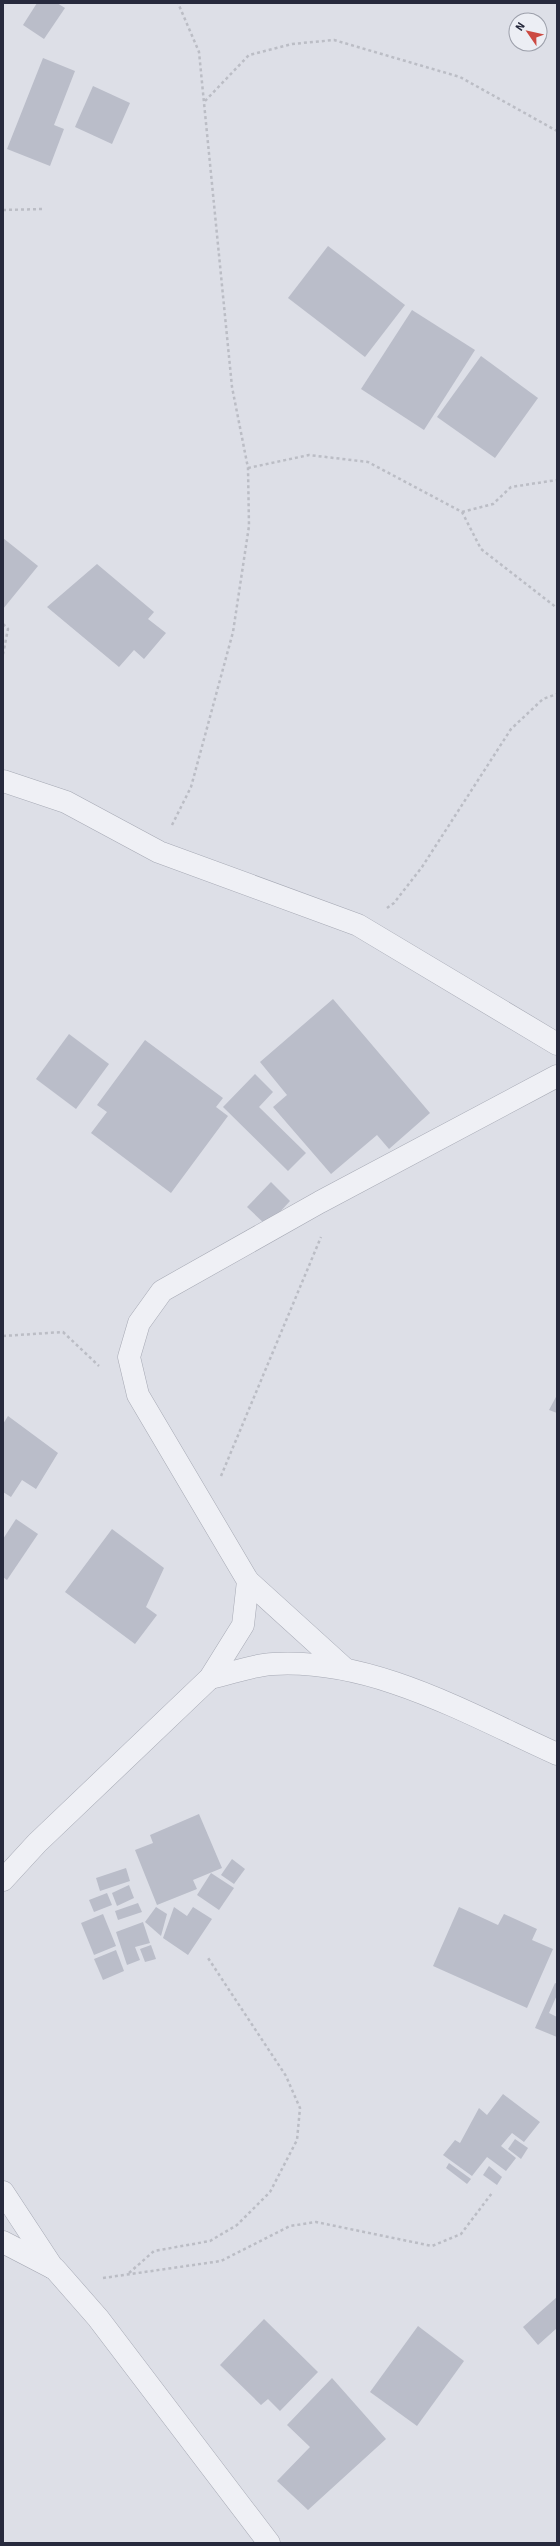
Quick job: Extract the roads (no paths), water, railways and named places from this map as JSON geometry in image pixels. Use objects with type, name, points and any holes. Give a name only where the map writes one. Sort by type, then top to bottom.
[{"type":"street","points":[[3,781],[66,802],[159,852],[358,925],[557,1044]]},
{"type":"street","points":[[344,1668],[248,1581],[138,1395],[129,1357],[139,1323],[162,1291],[320,1202],[557,1076]]},
{"type":"street","points":[[3,1880],[37,1843],[210,1678],[243,1624],[248,1581]]},
{"type":"street","points":[[210,1678],[272,1664],[344,1668],[397,1683],[557,1754]]},
{"type":"street","points":[[3,2192],[61,2277],[98,2318],[269,2543]]},
{"type":"street","points":[[3,2242],[61,2277]]}]
